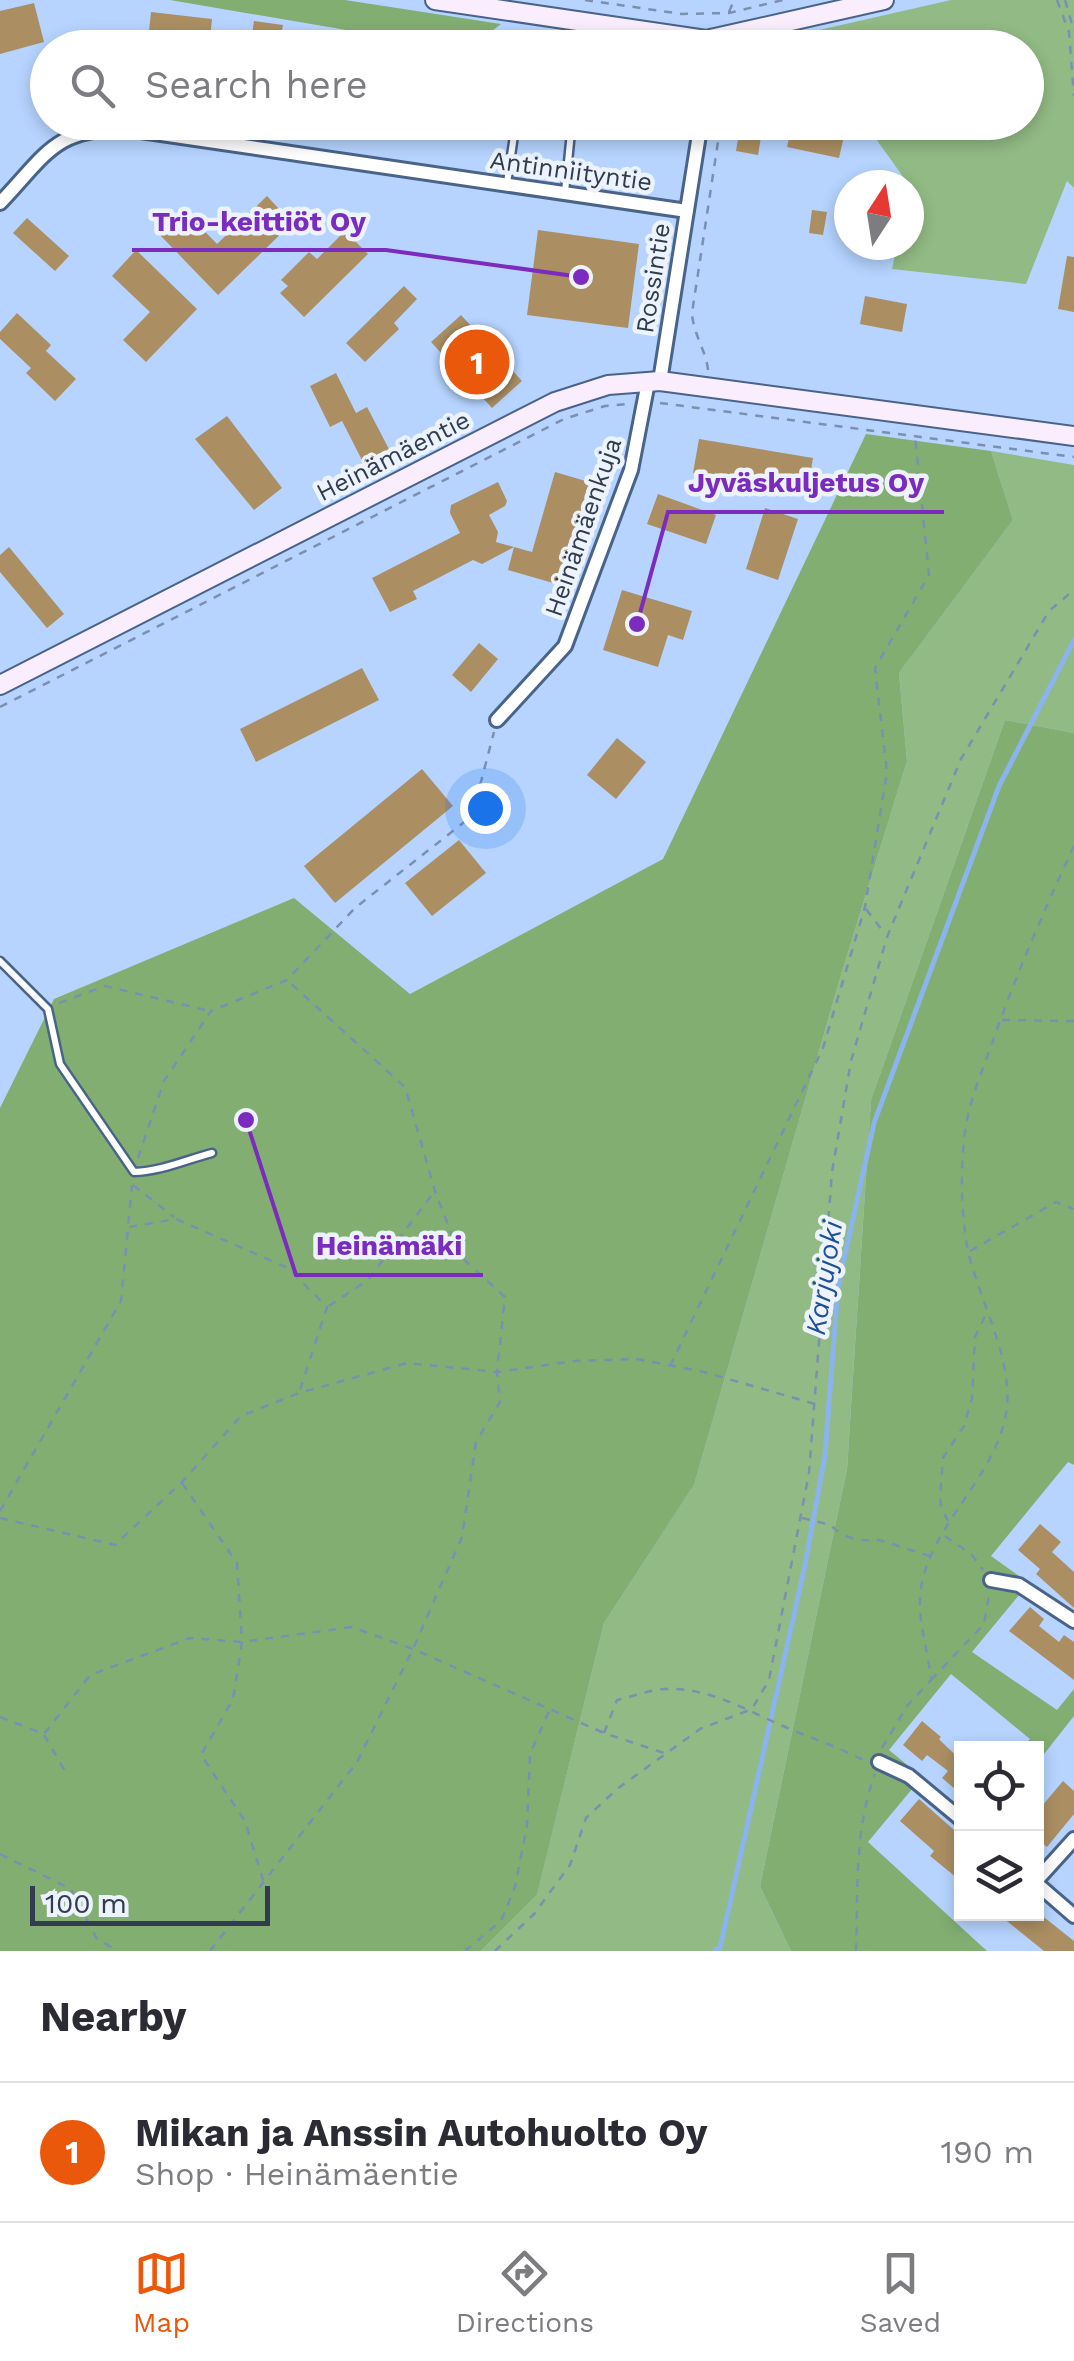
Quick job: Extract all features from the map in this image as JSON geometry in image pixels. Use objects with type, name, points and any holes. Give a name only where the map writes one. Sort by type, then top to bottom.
[{"type":"street","points":[[435,0],[620,30]]},
{"type":"street","points":[[763,30],[884,0]]},
{"type":"street","name":"Antinniityntie","points":[[0,203],[63,140]]},
{"type":"street","name":"Antinniityntie","points":[[203,140],[687,211]]},
{"type":"street","name":"Rossintie","points":[[654,381],[698,140]]},
{"type":"street","name":"Heinämäentie","points":[[0,684],[555,402],[608,385],[654,381],[1074,436]]},
{"type":"street","name":"Heinämäenkuja","points":[[498,720],[565,646],[631,470],[654,381]]},
{"type":"street","points":[[991,1580],[1018,1585],[1074,1620]]},
{"type":"street","points":[[878,1765],[909,1776],[954,1813]]},
{"type":"street","points":[[1044,1873],[1074,1839]]},
{"type":"street","points":[[1044,1889],[1074,1916]]},
{"type":"lane","points":[[506,184],[513,140]]},
{"type":"lane","points":[[565,193],[570,140]]},
{"type":"lane","points":[[0,961],[48,1010],[60,1064],[134,1172],[159,1171],[182,1160],[212,1153]]},
{"type":"path","points":[[585,0],[682,14],[728,13],[783,0]]},
{"type":"path","points":[[728,13],[734,0]]},
{"type":"path","points":[[1057,0],[1068,32],[1074,96]]},
{"type":"path","points":[[1065,0],[1074,30]]},
{"type":"path","points":[[704,408],[706,352],[692,327],[692,313],[718,140]]},
{"type":"path","points":[[0,707],[564,419],[606,406],[646,402],[704,408],[1074,457]]},
{"type":"path","points":[[670,1366],[823,1048],[865,907],[886,772],[875,668],[929,575],[916,435]]},
{"type":"path","points":[[496,1951],[534,1914],[570,1864],[586,1818],[617,1789],[700,1729],[752,1709],[769,1680],[809,1473],[832,1172],[851,1060],[887,937],[961,759],[1049,611],[1074,590]]},
{"type":"path","points":[[0,1511],[120,1301],[134,1172],[164,1081],[211,1011],[287,980],[356,908],[472,816],[498,720]]},
{"type":"path","points":[[931,1680],[919,1608],[922,1584],[931,1557],[1002,1434],[1007,1409],[1008,1390],[968,1252],[962,1194],[969,1109],[1000,1020],[1074,846]]},
{"type":"path","points":[[865,907],[887,937]]},
{"type":"path","points":[[210,1951],[356,1762],[462,1537],[476,1442],[500,1402],[497,1372],[504,1297],[460,1256],[435,1191],[405,1087],[287,980]]},
{"type":"path","points":[[48,1010],[71,996],[105,986],[211,1011]]},
{"type":"path","points":[[1000,1020],[1074,1022]]},
{"type":"path","points":[[132,1184],[176,1219],[288,1268],[327,1307]]},
{"type":"path","points":[[299,1394],[327,1307],[368,1280],[435,1191]]},
{"type":"path","points":[[968,1252],[1056,1202],[1074,1210]]},
{"type":"path","points":[[128,1227],[176,1219]]},
{"type":"path","points":[[950,1524],[941,1508],[943,1458],[964,1426],[972,1398],[975,1337],[988,1311]]},
{"type":"path","points":[[0,1518],[115,1544],[182,1482],[240,1416],[299,1394],[407,1363],[497,1372],[575,1361],[637,1360],[814,1404]]},
{"type":"path","points":[[182,1482],[236,1563],[242,1642],[232,1699],[202,1755],[246,1821],[264,1883]]},
{"type":"path","points":[[800,1518],[867,1542],[876,1539],[931,1557]]},
{"type":"path","points":[[856,1951],[860,1840],[883,1743],[907,1706],[984,1624],[991,1580],[972,1555],[944,1535]]},
{"type":"path","points":[[44,1734],[90,1674],[190,1638],[242,1642],[352,1628],[413,1648],[604,1733],[666,1754]]},
{"type":"path","points":[[604,1733],[617,1700],[663,1689],[714,1696],[752,1709],[775,1723],[878,1765]]},
{"type":"path","points":[[465,1951],[501,1922],[515,1887],[527,1826],[530,1754],[550,1710]]},
{"type":"path","points":[[0,1717],[44,1734],[65,1770]]},
{"type":"path","points":[[0,1854],[70,1890],[97,1939],[118,1951]]},
{"type":"green space","points":[[170,0],[345,0],[501,24],[493,30],[346,30]]},
{"type":"green space","points":[[951,0],[1074,0],[1074,188],[1067,181],[1026,284],[892,269],[894,260],[924,260],[924,170],[898,170],[877,140],[1044,140],[1044,30],[819,30]]},
{"type":"green space","points":[[866,434],[991,451],[1013,520],[899,673],[907,761],[694,1485],[604,1623],[537,1895],[481,1951],[0,1951],[0,1108],[54,999],[294,898],[410,994],[663,859]]},
{"type":"green space","points":[[991,451],[1074,465],[1074,733],[1005,720],[871,1100],[847,1469],[760,1886],[791,1951],[481,1951],[537,1895],[604,1623],[694,1485],[907,761],[899,673],[1013,520]]},
{"type":"green space","points":[[1005,720],[1074,733],[1074,1465],[1068,1462],[991,1556],[1029,1583],[972,1652],[1057,1710],[1074,1689],[1074,1716],[1044,1754],[1044,1741],[1028,1741],[951,1674],[889,1750],[922,1777],[868,1842],[987,1951],[791,1951],[760,1886],[847,1469],[871,1100]]},
{"type":"building","points":[[34,3],[41,30],[30,30],[30,46],[0,54],[0,11]]},
{"type":"building","points":[[151,12],[212,19],[211,30],[149,30]]},
{"type":"building","points":[[254,21],[283,25],[282,30],[253,30]]},
{"type":"building","points":[[738,140],[760,140],[758,155],[736,151]]},
{"type":"building","points":[[789,140],[843,140],[839,158],[787,147]]},
{"type":"building","points":[[267,196],[292,223],[218,295],[158,233],[183,209],[217,244]]},
{"type":"building","points":[[812,210],[827,212],[823,235],[809,233]]},
{"type":"building","points":[[27,218],[69,256],[55,271],[13,233]]},
{"type":"building","points":[[538,230],[639,244],[628,328],[527,315]]},
{"type":"building","points":[[345,231],[368,254],[304,317],[280,293],[288,286],[281,280],[309,252],[317,259]]},
{"type":"building","points":[[136,250],[197,309],[146,362],[123,340],[150,312],[112,276]]},
{"type":"building","points":[[1067,256],[1074,257],[1074,312],[1058,309]]},
{"type":"building","points":[[404,286],[417,299],[394,323],[399,329],[365,362],[346,343]]},
{"type":"building","points":[[865,296],[907,304],[902,332],[860,324]]},
{"type":"building","points":[[17,313],[51,345],[46,351],[76,379],[55,401],[26,373],[31,368],[0,339],[0,332]]},
{"type":"building","points":[[461,315],[522,381],[492,408],[431,342]]},
{"type":"building","points":[[336,373],[356,413],[367,407],[390,451],[364,464],[342,421],[330,427],[310,386]]},
{"type":"building","points":[[227,416],[282,488],[254,510],[195,439]]},
{"type":"building","points":[[699,439],[813,458],[807,493],[693,473]]},
{"type":"building","points":[[555,472],[589,482],[560,585],[508,570],[514,547],[532,552]]},
{"type":"building","points":[[498,482],[507,501],[489,515],[498,532],[496,542],[514,547],[482,564],[473,560],[413,591],[417,599],[390,612],[372,578],[460,533],[450,513],[451,505]]},
{"type":"building","points":[[658,494],[716,515],[706,544],[647,524]]},
{"type":"building","points":[[765,508],[798,519],[778,580],[746,569]]},
{"type":"building","points":[[9,547],[64,614],[47,628],[0,572],[0,555]]},
{"type":"building","points":[[622,590],[692,611],[683,640],[668,635],[658,667],[603,650]]},
{"type":"building","points":[[479,643],[498,659],[471,692],[452,675]]},
{"type":"building","points":[[362,668],[379,700],[256,762],[240,729]]},
{"type":"building","points":[[617,738],[646,762],[616,799],[587,775]]},
{"type":"building","points":[[422,769],[453,806],[335,903],[304,866]]},
{"type":"building","points":[[459,840],[486,873],[432,916],[405,883]]},
{"type":"building","points":[[1040,1524],[1061,1542],[1052,1552],[1074,1572],[1074,1608],[1036,1574],[1040,1569],[1018,1550]]},
{"type":"building","points":[[1030,1607],[1044,1619],[1039,1626],[1059,1642],[1064,1635],[1074,1642],[1074,1680],[1009,1631]]},
{"type":"building","points":[[922,1721],[941,1737],[954,1753],[954,1788],[942,1778],[948,1771],[927,1755],[922,1761],[903,1745]]},
{"type":"building","points":[[1063,1781],[1074,1791],[1074,1814],[1047,1847],[1044,1845],[1044,1804]]},
{"type":"building","points":[[919,1799],[954,1830],[954,1876],[930,1856],[934,1851],[900,1821]]},
{"type":"building","points":[[1044,1917],[1074,1941],[1074,1951],[1044,1951],[1007,1921],[1044,1921]]},
{"type":"waterway","name":"Karjujoki","points":[[715,1951],[720,1948],[805,1565],[825,1455],[838,1287],[874,1123],[999,786],[1074,640]]},
{"type":"place","name":"Trio-keittiöt Oy","points":[[581,277]]},
{"type":"place","name":"Mikan ja Anssin Autohuolto Oy","points":[[477,362]]},
{"type":"place","name":"Jyväskuljetus Oy","points":[[637,624]]},
{"type":"place","name":"Heinämäki","points":[[246,1120]]}]
